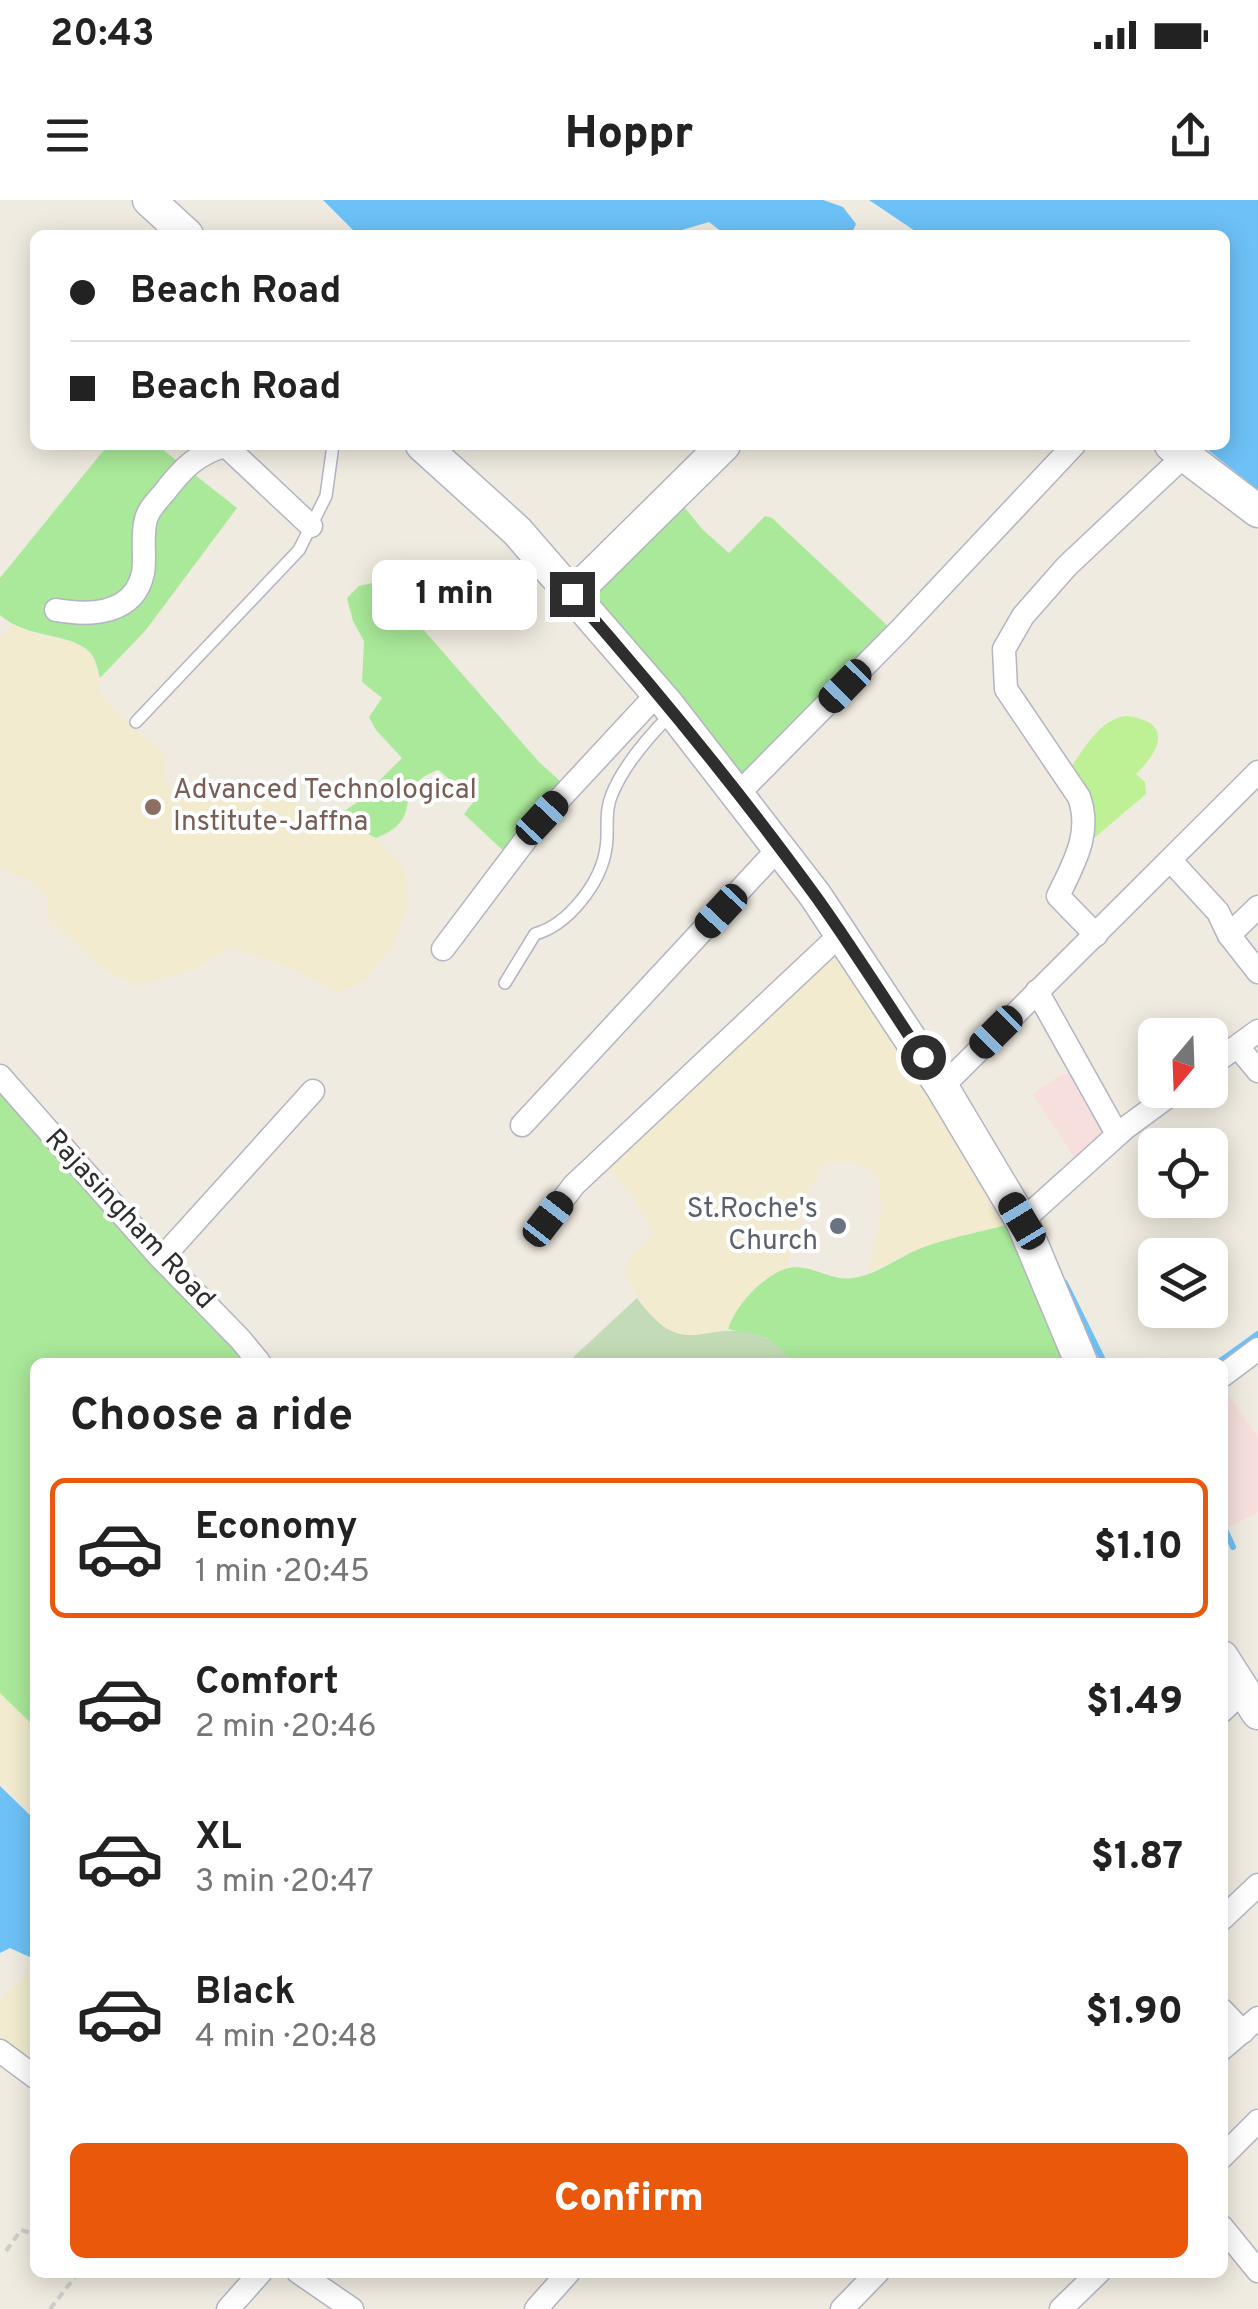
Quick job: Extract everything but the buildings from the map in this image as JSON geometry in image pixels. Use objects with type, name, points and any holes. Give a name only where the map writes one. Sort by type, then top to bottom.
[{"type":"main road","points":[[150,200],[182,230]]},
{"type":"main road","points":[[427,450],[517,532],[666,702],[842,934],[942,1087],[1022,1221],[1079,1358]]},
{"type":"main road","points":[[572,594],[719,450]]},
{"type":"main road","points":[[1178,451],[1258,511]]},
{"type":"main road","points":[[1228,1675],[1239,1708]]},
{"type":"street","points":[[56,610],[77,614],[112,612],[136,592],[144,570],[142,534],[148,514],[189,461],[216,450]]},
{"type":"street","points":[[233,450],[311,526]]},
{"type":"street","points":[[737,795],[1069,450]]},
{"type":"street","points":[[1096,935],[1058,896],[1080,850],[1086,816],[1079,797],[1006,689],[1004,650],[1024,616],[1066,566],[1178,451]]},
{"type":"street","points":[[443,950],[531,831],[666,702]]},
{"type":"street","points":[[942,1087],[1258,772]]},
{"type":"street","points":[[522,1124],[779,848]]},
{"type":"street","points":[[1171,861],[1218,912],[1229,935],[1258,972]]},
{"type":"street","points":[[1229,935],[1258,907]]},
{"type":"street","points":[[548,1219],[574,1186],[842,934]]},
{"type":"street","points":[[1037,991],[1118,1134]]},
{"type":"street","points":[[1228,1053],[1258,1031]]},
{"type":"street","points":[[1238,1046],[1258,1071]]},
{"type":"street","name":"Rajasingham Road","points":[[0,1076],[256,1358]]},
{"type":"street","points":[[162,1258],[313,1091]]},
{"type":"street","points":[[1022,1221],[1118,1134],[1153,1108]]},
{"type":"street","points":[[1228,1372],[1258,1349]]},
{"type":"street","points":[[1228,1909],[1258,1886]]},
{"type":"street","points":[[1228,2013],[1251,2025],[1228,2044]]},
{"type":"street","points":[[0,2051],[30,2073]]},
{"type":"street","points":[[1228,2151],[1255,2131]]},
{"type":"street","points":[[1249,2240],[1258,2271]]},
{"type":"street","points":[[228,2309],[256,2278]]},
{"type":"street","points":[[307,2278],[352,2309]]},
{"type":"street","points":[[536,2309],[564,2278]]},
{"type":"street","points":[[842,2309],[872,2278]]},
{"type":"street","points":[[1061,2309],[1093,2278]]},
{"type":"lane","points":[[136,722],[299,550],[326,496],[332,450]]},
{"type":"lane","points":[[505,983],[535,934],[552,929],[568,915],[600,870],[611,796],[655,730],[666,702]]},
{"type":"path","points":[[6,2250],[22,2230],[30,2232]]},
{"type":"path","points":[[50,2309],[74,2278]]},
{"type":"shaded area","name":"Advanced Technological Institute-Jaffna","points":[[13,626],[44,637],[73,640],[92,655],[100,678],[100,693],[128,724],[166,754],[164,778],[175,793],[268,793],[336,817],[376,838],[404,868],[408,906],[393,946],[366,979],[339,993],[289,967],[231,948],[191,971],[136,986],[104,969],[48,920],[47,898],[28,880],[0,868],[0,636]]},
{"type":"shaded area","name":"St.Roche's Church","points":[[842,933],[1022,1221],[922,1247],[868,1273],[881,1213],[879,1179],[854,1164],[827,1162],[811,1184],[786,1268],[742,1303],[728,1329],[683,1337],[670,1332],[647,1311],[624,1272],[629,1259],[654,1233],[633,1198],[602,1160]]},
{"type":"shaded area","points":[[1079,1072],[1117,1134],[1081,1168],[1033,1094],[1062,1074]]},
{"type":"shaded area","points":[[1228,1395],[1258,1436],[1258,1512],[1228,1527]]},
{"type":"shaded area","points":[[0,1693],[30,1722],[30,1813],[0,1783]]},
{"type":"shaded area","points":[[30,1971],[30,2073],[0,2051],[0,2000]]},
{"type":"green space","points":[[104,450],[163,450],[237,508],[145,631],[100,678],[93,657],[85,648],[24,629],[0,615],[0,578]]},
{"type":"green space","points":[[681,503],[729,553],[765,516],[772,518],[889,627],[737,795],[572,595]]},
{"type":"green space","points":[[372,583],[394,596],[539,762],[569,789],[510,857],[464,814],[475,800],[438,770],[414,786],[401,822],[376,838],[336,817],[359,801],[402,758],[369,717],[382,698],[362,682],[364,641],[347,598],[359,586]]},
{"type":"green space","points":[[1127,716],[1142,719],[1157,731],[1152,756],[1136,774],[1145,782],[1146,794],[1080,850],[1064,777],[1099,730]]},
{"type":"green space","points":[[0,1076],[255,1358],[30,1358],[30,1722],[0,1693]]},
{"type":"green space","points":[[1022,1221],[1079,1358],[790,1358],[767,1338],[728,1329],[751,1293],[785,1269],[802,1268],[844,1278],[862,1276],[948,1240]]},
{"type":"green space","points":[[637,1298],[654,1319],[670,1330],[683,1335],[743,1332],[768,1339],[790,1358],[572,1358]]},
{"type":"water","points":[[323,200],[823,200],[843,207],[856,224],[853,230],[719,230],[709,222],[682,230],[353,230]]},
{"type":"water","points":[[869,200],[1258,200],[1258,490],[1208,450],[1230,450],[1230,230],[914,230]]},
{"type":"water","points":[[0,1786],[30,1815],[30,1957],[10,1948],[0,1953]]},
{"type":"waterway","points":[[1065,1283],[1102,1358]]},
{"type":"waterway","points":[[1225,1358],[1258,1334]]},
{"type":"waterway","points":[[1228,1536],[1233,1547]]},
{"type":"place","name":"Advanced Technological Institute-Jaffna","points":[[153,807]]},
{"type":"place","name":"St.Roche's Church","points":[[838,1226]]},
{"type":"route","points":[[572,594],[667,704],[779,848],[842,934],[923,1057]]}]
